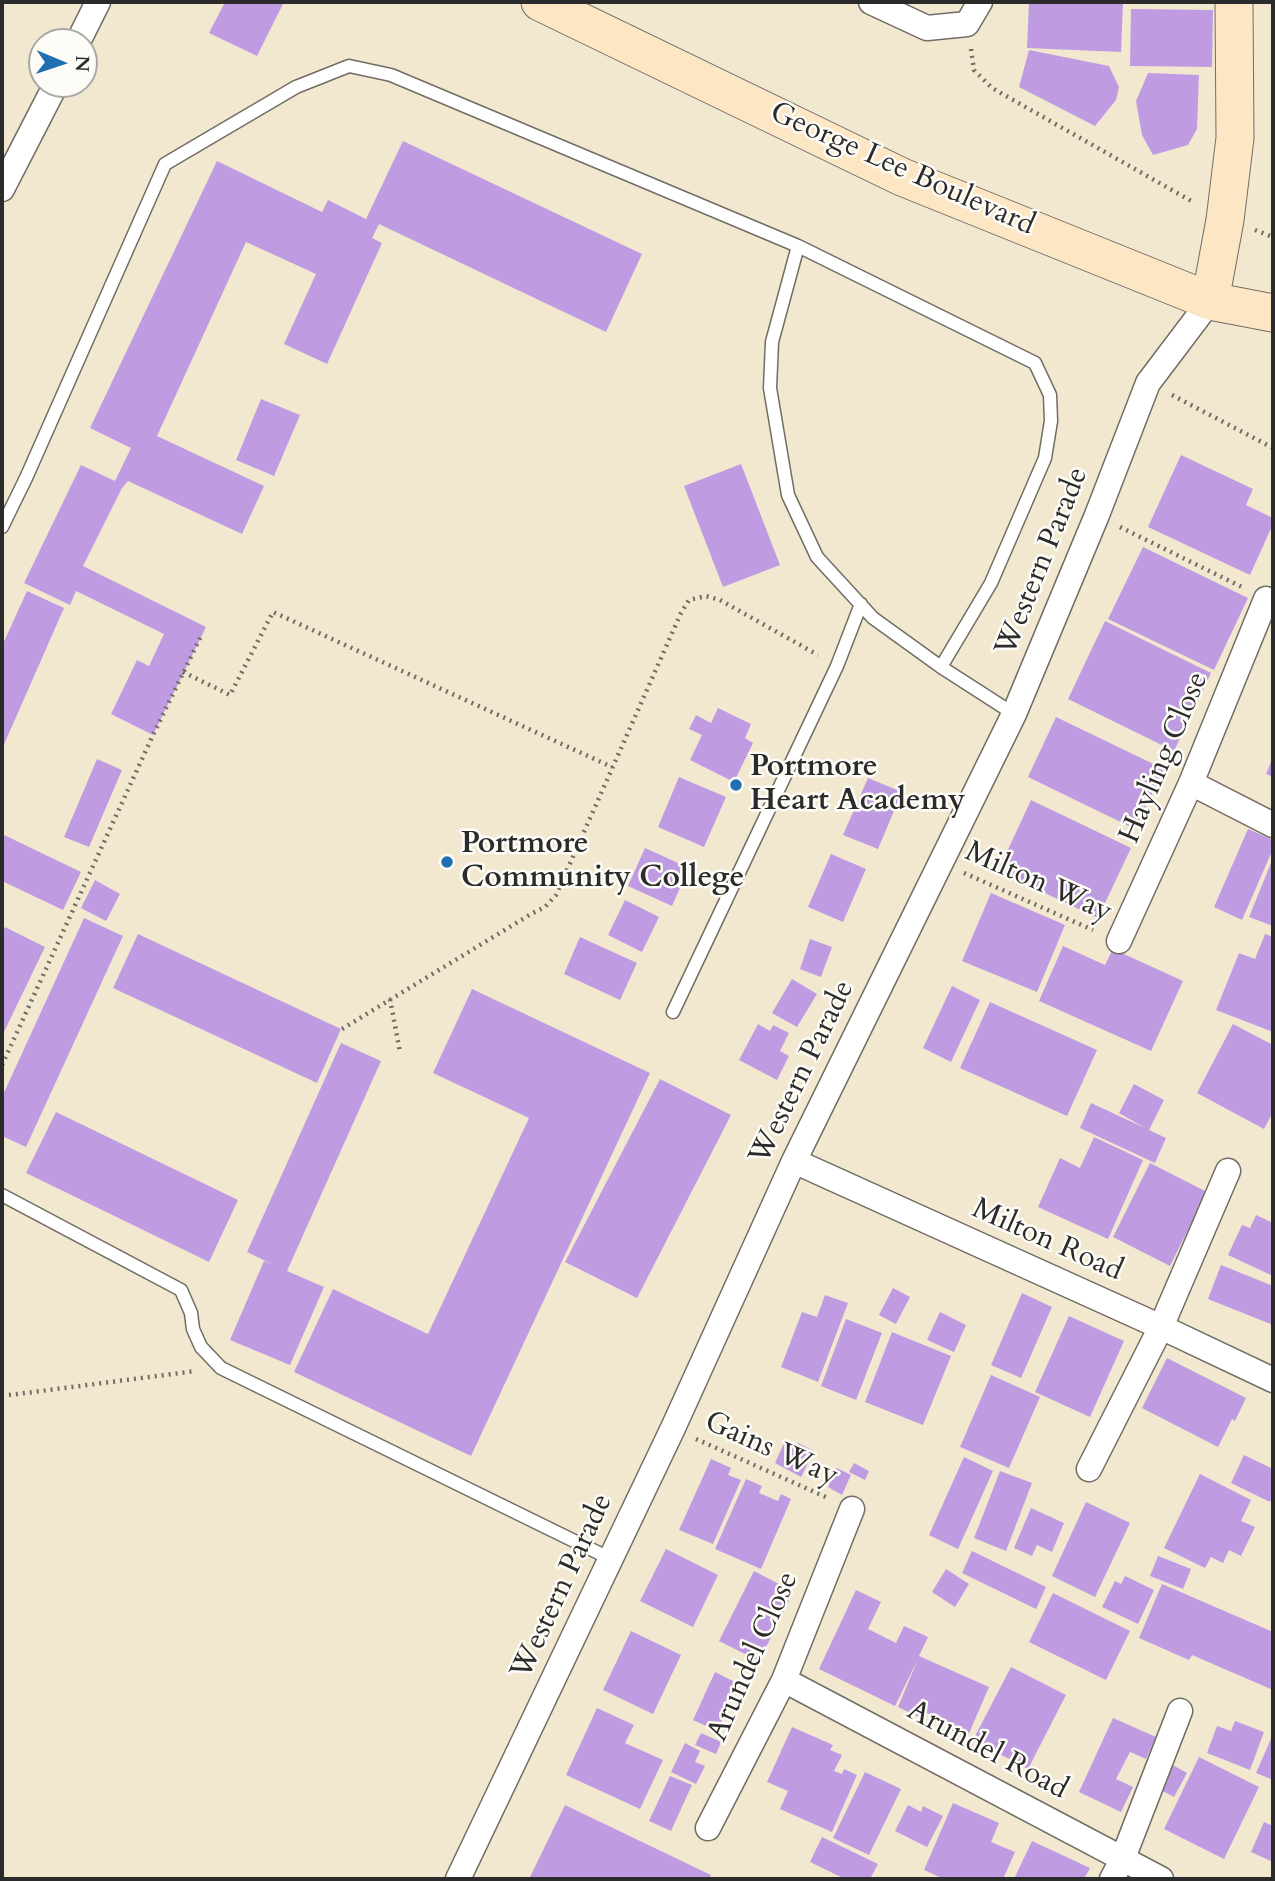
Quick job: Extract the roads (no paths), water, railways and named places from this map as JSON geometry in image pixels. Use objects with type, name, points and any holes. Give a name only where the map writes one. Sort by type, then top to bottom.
[{"type":"main road","name":"George Lee Boulevard","points":[[540,2],[902,177],[1210,301],[1273,313]]},
{"type":"main road","points":[[1210,301],[1225,220],[1235,138],[1234,2]]},
{"type":"street","points":[[85,28],[98,2]]},
{"type":"street","points":[[871,2],[927,28],[967,24],[980,2]]},
{"type":"street","points":[[2,189],[49,98]]},
{"type":"street","name":"Western Parade","points":[[458,1879],[673,1429],[794,1161],[1014,714],[1097,515],[1148,383],[1210,301]]},
{"type":"street","name":"Hayling Close","points":[[1119,941],[1191,783],[1266,599]]},
{"type":"street","points":[[1191,783],[1273,825]]},
{"type":"street","name":"Milton Road","points":[[794,1161],[1161,1326],[1273,1380]]},
{"type":"street","points":[[1089,1469],[1161,1326],[1228,1171]]},
{"type":"street","name":"Arundel Close","points":[[708,1828],[783,1680],[852,1509]]},
{"type":"street","name":"Arundel Road","points":[[783,1680],[1117,1869],[1161,1879]]},
{"type":"street","points":[[1117,1869],[1180,1711]]},
{"type":"lane","points":[[2,527],[165,164],[296,87],[349,66],[391,75],[798,246],[1035,363],[1050,395],[1051,421],[1045,458],[991,583],[941,667]]},
{"type":"lane","points":[[798,246],[772,342],[770,388],[788,495],[817,557],[873,618],[941,667],[1014,714]]},
{"type":"lane","points":[[673,1012],[837,666],[861,604]]},
{"type":"lane","points":[[2,1195],[181,1290],[201,1347],[221,1368],[611,1559]]},
{"type":"place","name":"Portmore Heart Academy","points":[[736,785]]},
{"type":"place","name":"Portmore Community College","points":[[447,862]]}]
